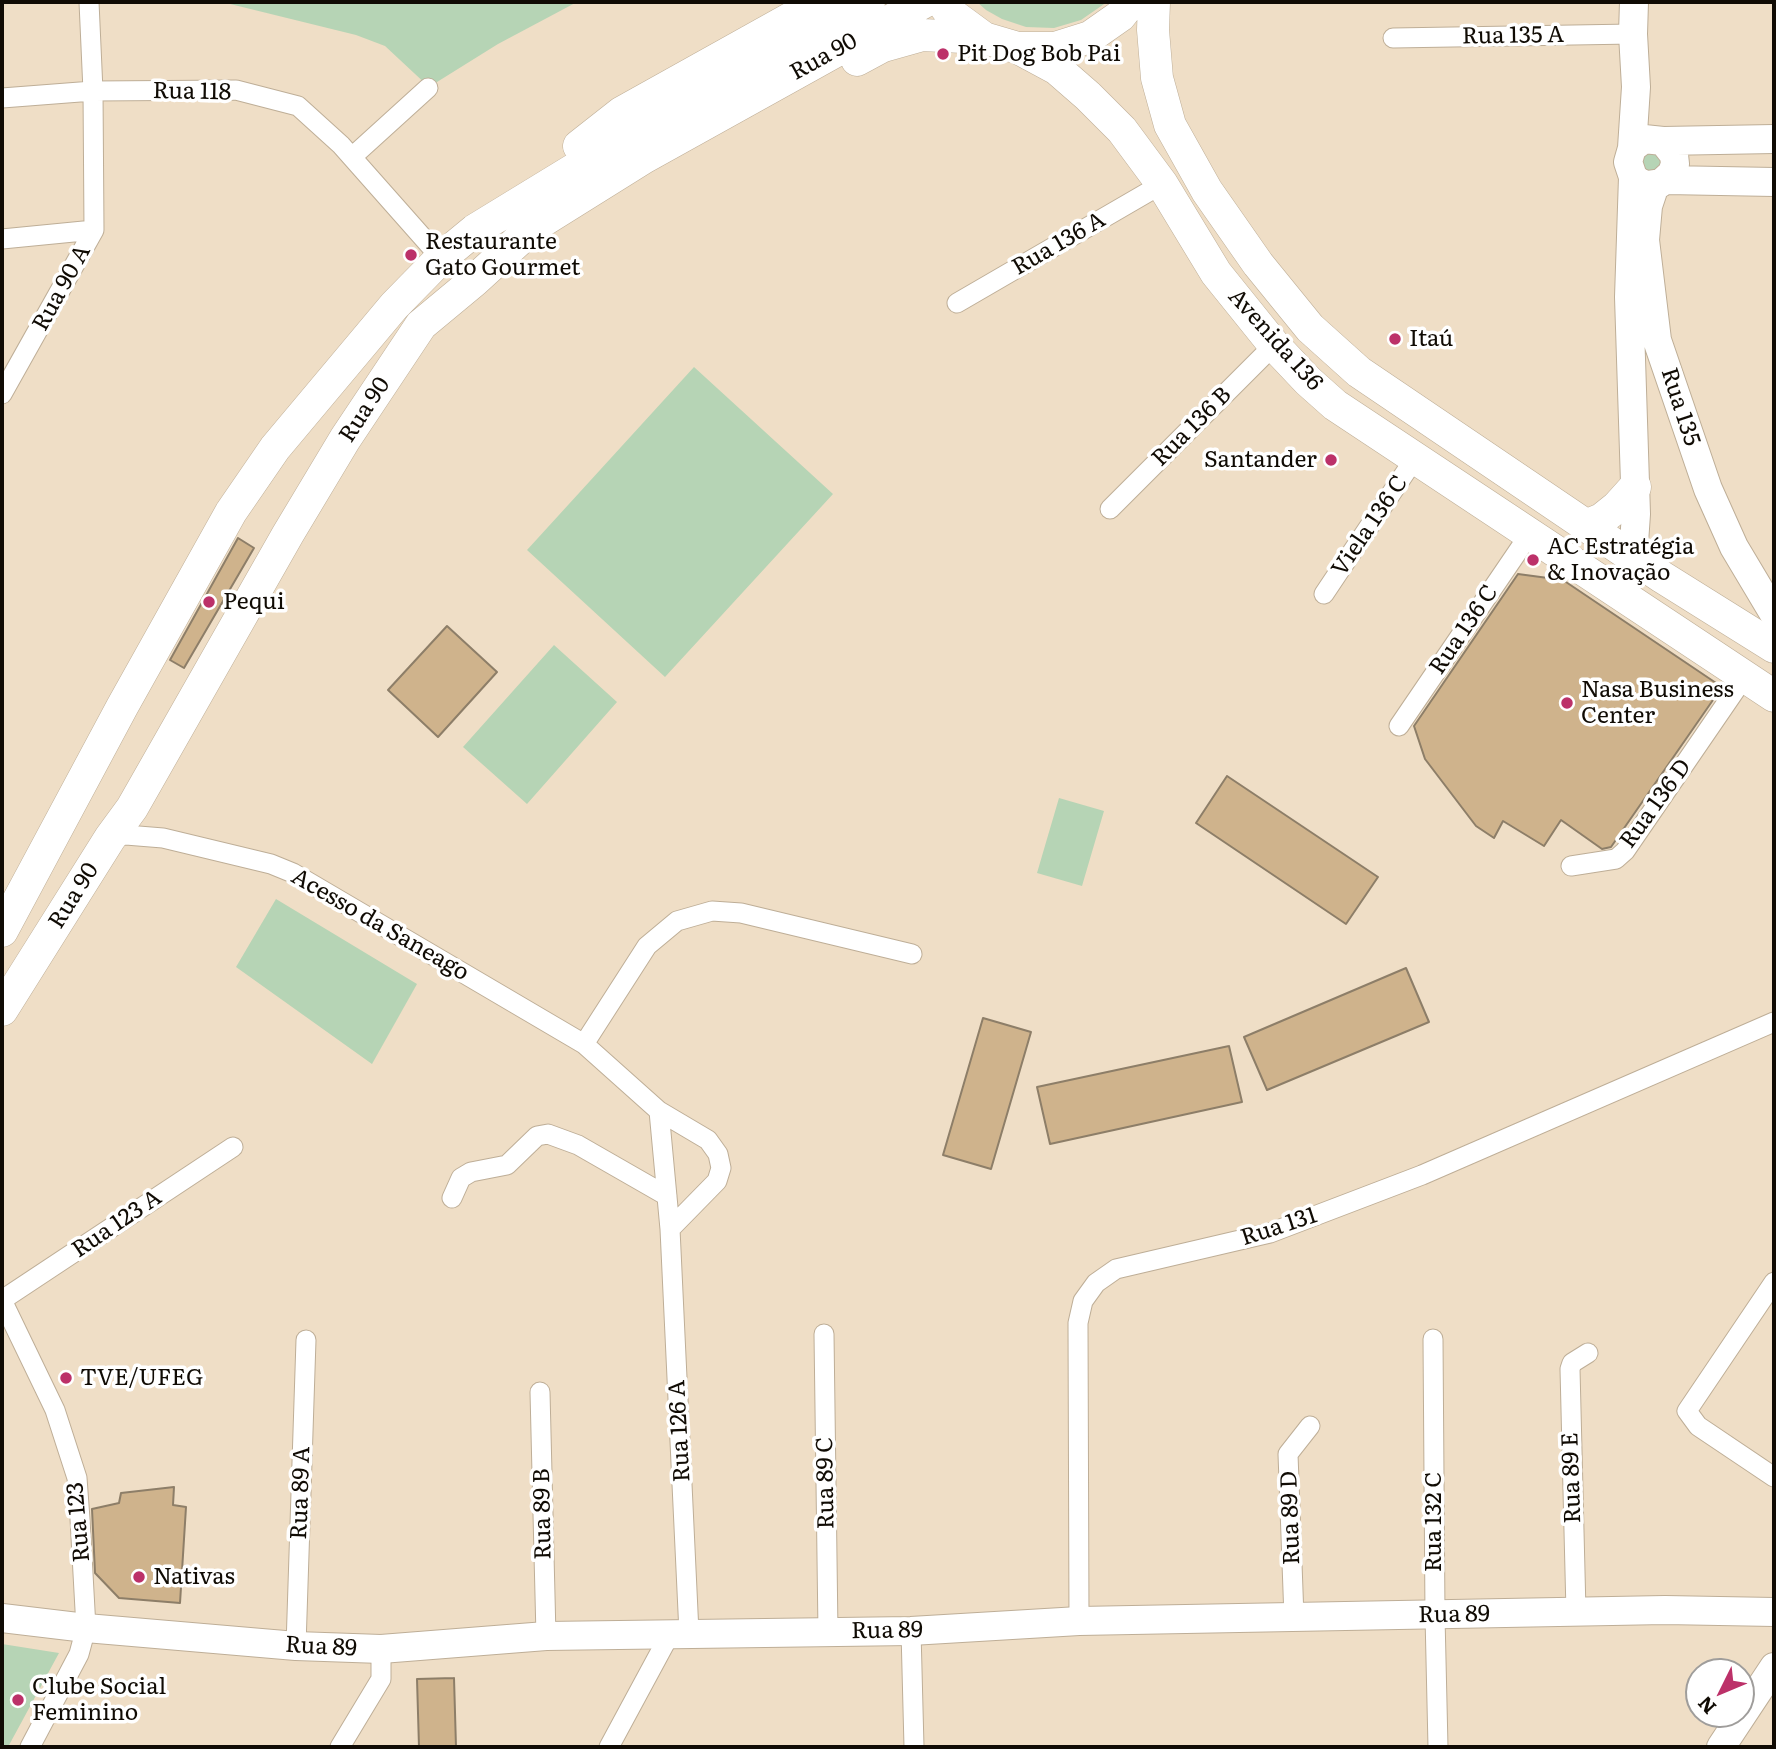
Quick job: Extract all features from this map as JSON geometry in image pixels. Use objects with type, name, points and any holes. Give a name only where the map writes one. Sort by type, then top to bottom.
[{"type":"main road","points":[[475,230],[621,113],[820,2]]},
{"type":"main road","name":"Rua 90","points":[[3,928],[231,512],[275,448],[394,306],[441,258],[475,230],[637,131],[869,2]]},
{"type":"main road","points":[[474,281],[614,193],[883,46],[922,36],[984,38],[1018,48],[1055,48],[1090,37],[1120,16],[1131,2]]},
{"type":"main road","name":"Avenida 136","points":[[1154,2],[1153,30],[1157,78],[1170,125],[1207,191],[1258,264],[1310,328],[1359,372],[1586,526],[1774,647]]},
{"type":"main road","points":[[939,6],[984,38]]},
{"type":"main road","name":"Rua 90","points":[[2,1010],[110,838],[132,808],[288,534],[345,439],[421,325],[533,227],[634,164],[939,6]]},
{"type":"main road","name":"Avenida 136","points":[[1018,48],[1056,69],[1122,130],[1162,184],[1216,274],[1308,382],[1335,405],[1529,535],[1704,648],[1759,677],[1774,696]]},
{"type":"main road","points":[[1586,526],[1602,519],[1617,507],[1635,486]]},
{"type":"street","name":"Rua 90 A","points":[[2,394],[94,230],[89,2]]},
{"type":"street","points":[[1634,2],[1636,87],[1649,143]]},
{"type":"street","name":"Rua 135 A","points":[[1394,38],[1633,34]]},
{"type":"street","points":[[352,157],[428,88]]},
{"type":"street","name":"Rua 118","points":[[2,98],[93,91],[236,90],[298,106],[352,157],[441,258]]},
{"type":"street","points":[[1774,139],[1649,143],[1628,162],[1652,180],[1774,183]]},
{"type":"street","points":[[1649,143],[1674,155],[1675,164],[1652,180]]},
{"type":"street","name":"Rua 135","points":[[1633,557],[1636,514],[1629,297],[1652,180]]},
{"type":"street","name":"Rua 135","points":[[1652,180],[1645,240],[1657,340],[1708,489],[1734,547],[1774,614]]},
{"type":"street","name":"Rua 136 A","points":[[957,303],[1162,184]]},
{"type":"street","points":[[2,239],[94,230]]},
{"type":"street","name":"Rua 136 B","points":[[1110,509],[1274,345]]},
{"type":"street","name":"Viela 136 C","points":[[1324,594],[1415,458]]},
{"type":"street","name":"Rua 136 C","points":[[1399,726],[1529,535]]},
{"type":"street","points":[[1624,596],[1633,557]]},
{"type":"street","name":"Rua 136 D","points":[[1571,866],[1616,859],[1625,851],[1759,677]]},
{"type":"street","name":"Acesso da Saneago","points":[[132,808],[135,817],[163,838]]},
{"type":"street","name":"Acesso da Saneago","points":[[110,838],[126,835],[163,838],[271,864],[293,873],[584,1044],[659,1111],[708,1140],[718,1154],[721,1168],[718,1181],[670,1229]]},
{"type":"street","points":[[584,1044],[647,946],[677,921],[712,911],[741,913],[912,954]]},
{"type":"street","name":"Rua 131","points":[[1079,1621],[1078,1323],[1083,1301],[1096,1283],[1116,1269],[1270,1233],[1410,1180],[1774,1022]]},
{"type":"street","points":[[659,1111],[670,1229]]},
{"type":"street","points":[[452,1198],[461,1178],[471,1172],[507,1165],[537,1136],[548,1134],[578,1145],[667,1196]]},
{"type":"street","name":"Rua 123 A","points":[[2,1300],[233,1147]]},
{"type":"street","name":"Rua 126 A","points":[[670,1229],[679,1633]]},
{"type":"street","points":[[1774,1282],[1687,1411],[1698,1426],[1774,1477]]},
{"type":"street","name":"Rua 123","points":[[2,1300],[55,1410],[76,1478],[86,1628],[79,1654],[30,1747]]},
{"type":"street","name":"Rua 89 C","points":[[824,1334],[828,1632]]},
{"type":"street","name":"Rua 132 C","points":[[1433,1339],[1438,1747]]},
{"type":"street","name":"Rua 89 A","points":[[296,1646],[306,1340]]},
{"type":"street","name":"Rua 89 E","points":[[1576,1612],[1570,1370],[1572,1363],[1588,1353]]},
{"type":"street","name":"Rua 89 B","points":[[540,1392],[546,1636]]},
{"type":"street","name":"Rua 89 D","points":[[1294,1618],[1289,1454],[1310,1426]]},
{"type":"street","name":"Rua 89","points":[[2,1618],[296,1646],[381,1649],[546,1636],[911,1632],[1079,1621],[1665,1610],[1774,1612]]},
{"type":"street","points":[[911,1632],[914,1747]]},
{"type":"street","points":[[609,1747],[679,1633]]},
{"type":"street","points":[[340,1747],[381,1679],[381,1649]]},
{"type":"street","points":[[1721,1747],[1774,1667]]},
{"type":"green space","points":[[222,2],[577,2],[498,44],[429,87],[385,46],[356,35]]},
{"type":"green space","points":[[977,2],[1107,2],[1081,20],[1054,28],[1026,27],[1002,19]]},
{"type":"green space","points":[[1651,147],[1667,161],[1647,176],[1637,157]]},
{"type":"green space","points":[[694,367],[833,494],[665,677],[527,550]]},
{"type":"green space","points":[[554,645],[617,702],[527,804],[463,747]]},
{"type":"green space","points":[[1059,798],[1104,811],[1082,886],[1037,873]]},
{"type":"green space","points":[[276,899],[417,984],[372,1064],[236,967]]},
{"type":"green space","name":"Clube Social Feminino","points":[[2,1644],[59,1653],[8,1747],[2,1747]]},
{"type":"building","name":"Pequi","points":[[238,538],[254,548],[184,668],[170,660]]},
{"type":"building","name":"Nasa Business Center","points":[[1518,574],[1563,580],[1722,687],[1611,847],[1602,849],[1561,820],[1544,846],[1503,821],[1494,838],[1476,826],[1425,759],[1414,726]]},
{"type":"building","points":[[447,626],[497,672],[438,737],[388,690]]},
{"type":"building","points":[[1227,776],[1378,877],[1346,924],[1196,823]]},
{"type":"building","points":[[1406,968],[1429,1022],[1267,1090],[1244,1037]]},
{"type":"building","points":[[983,1018],[1031,1032],[991,1169],[943,1155]]},
{"type":"building","points":[[1229,1046],[1242,1102],[1050,1144],[1037,1087]]},
{"type":"building","points":[[174,1487],[173,1505],[186,1507],[180,1603],[119,1598],[95,1573],[92,1509],[119,1503],[121,1493]]},
{"type":"building","points":[[454,1678],[456,1747],[419,1747],[417,1679]]},
{"type":"place","name":"Pit Dog Bob Pai","points":[[943,54]]},
{"type":"place","name":"Restaurante Gato Gourmet","points":[[411,255]]},
{"type":"place","name":"Itaú","points":[[1395,339]]},
{"type":"place","name":"Santander","points":[[1331,460]]},
{"type":"place","name":"AC Estratégia & Inovação","points":[[1533,560]]},
{"type":"place","name":"Pequi","points":[[209,602]]},
{"type":"place","name":"Nasa Business Center","points":[[1567,703]]},
{"type":"place","name":"TVE/UFEG","points":[[66,1378]]},
{"type":"place","name":"Nativas","points":[[139,1577]]},
{"type":"place","name":"Clube Social Feminino","points":[[18,1700]]}]
